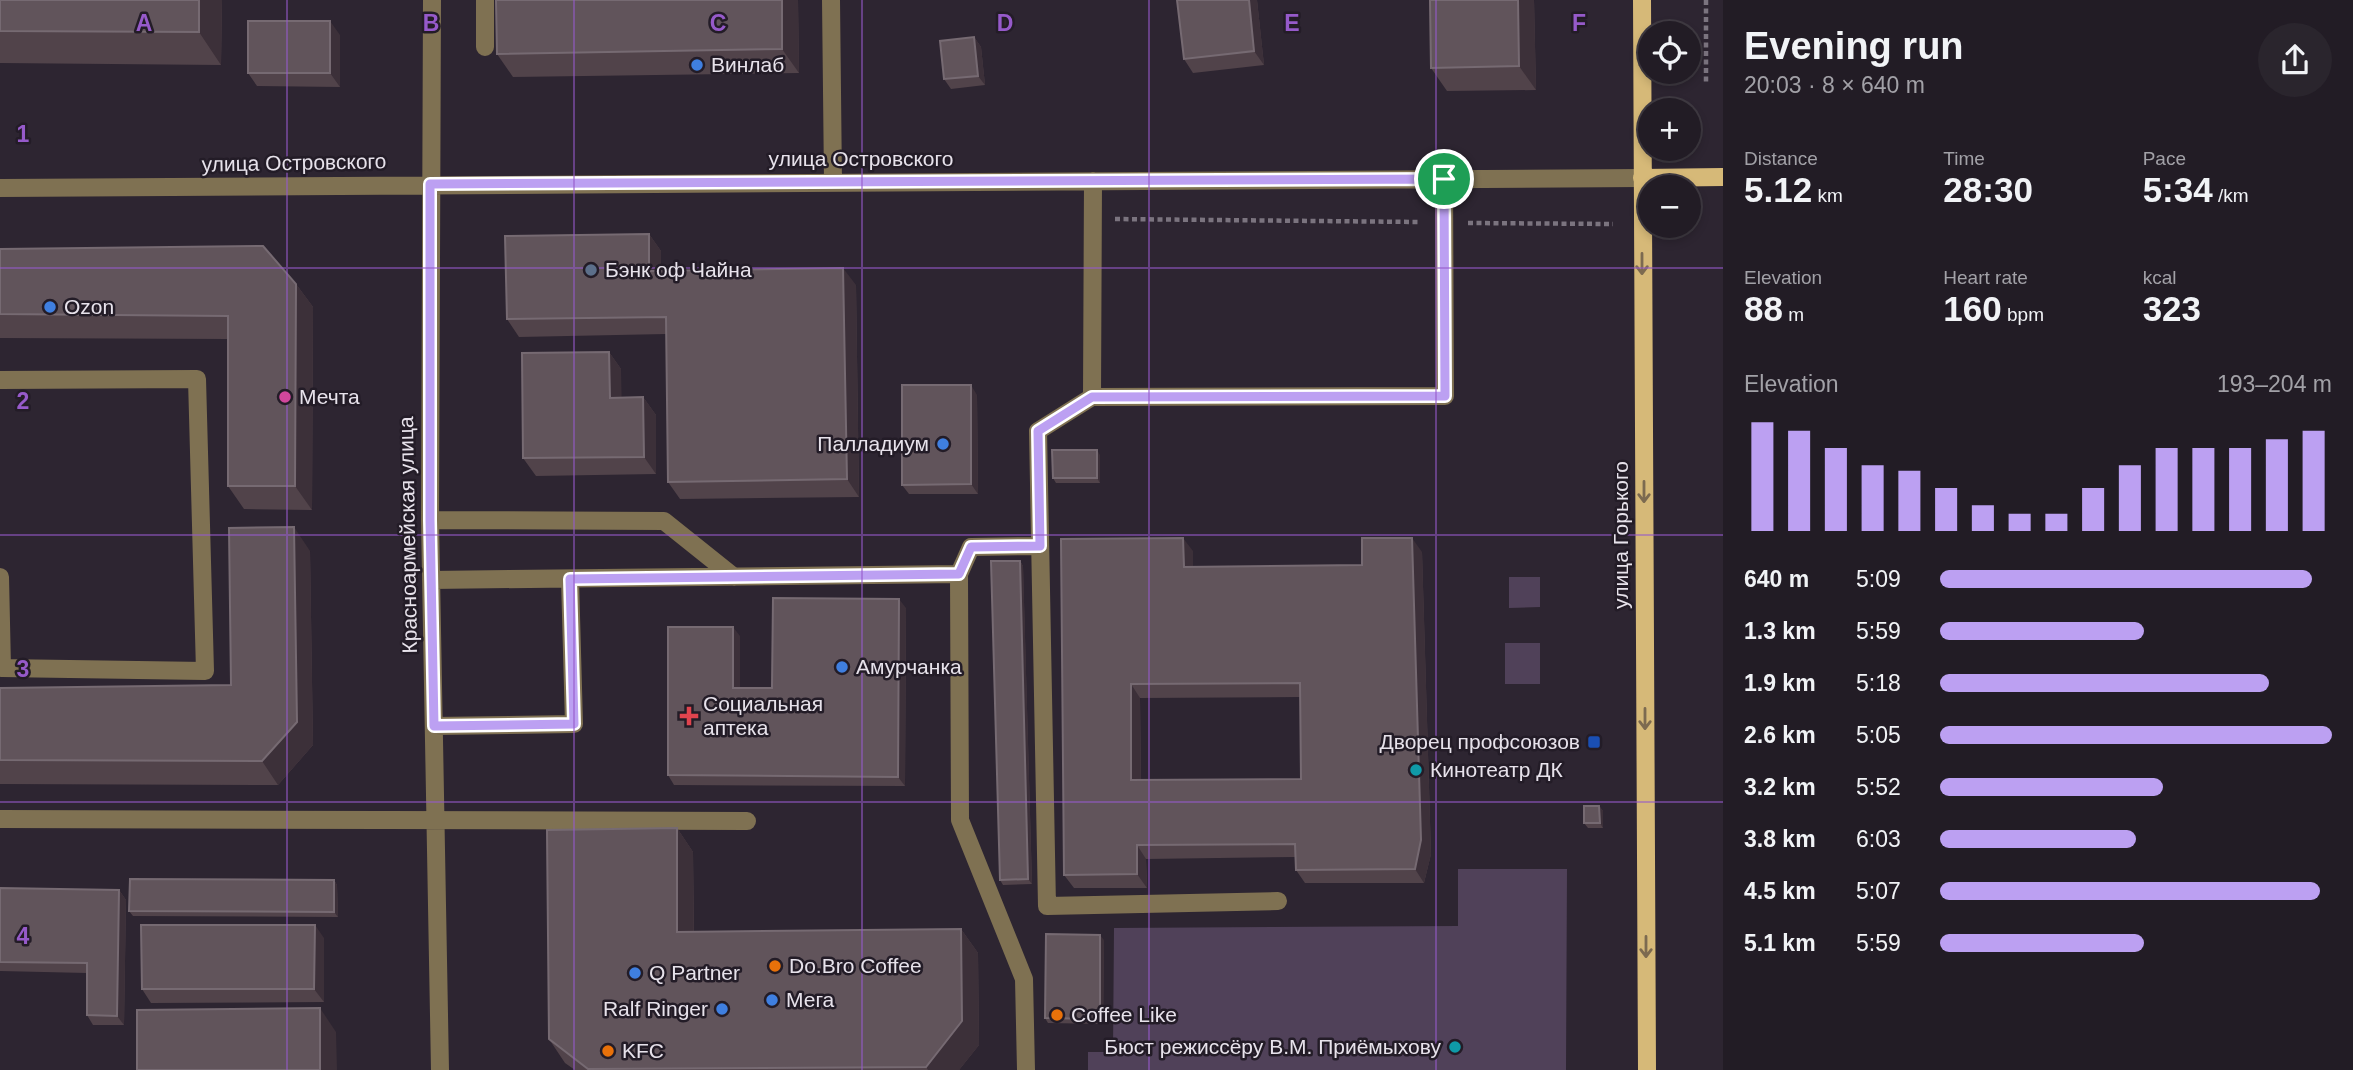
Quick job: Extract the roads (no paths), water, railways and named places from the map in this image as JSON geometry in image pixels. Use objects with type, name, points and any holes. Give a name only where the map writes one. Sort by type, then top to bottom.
[{"type":"main road","name":"улица Горького","points":[[1642,0],[1642,175]]},
{"type":"main road","name":"улица Островского","points":[[1701,177],[1723,177]]},
{"type":"main road","name":"улица Горького","points":[[1642,238],[1647,1070]]},
{"type":"street","name":"Красноармейская улица","points":[[432,0],[430,520],[440,1070]]},
{"type":"street","points":[[485,0],[485,47]]},
{"type":"street","points":[[831,0],[833,182]]},
{"type":"street","name":"улица Островского","points":[[0,188],[1638,178]]},
{"type":"street","points":[[1278,901],[1047,906],[1038,431],[1092,397],[1445,396],[1444,179]]},
{"type":"street","points":[[1092,397],[1093,181]]},
{"type":"street","points":[[0,380],[197,379],[205,671],[2,668],[0,577]]},
{"type":"street","points":[[430,520],[664,521],[734,577]]},
{"type":"street","points":[[1026,1070],[1024,979],[960,820],[959,574],[971,547],[1040,546]]},
{"type":"street","points":[[431,580],[959,574]]},
{"type":"street","points":[[434,726],[574,724],[570,579]]},
{"type":"street","points":[[0,819],[747,821]]},
{"type":"place","name":"Винлаб","points":[[697,65]]},
{"type":"place","name":"Бэнк оф Чайна","points":[[591,270]]},
{"type":"place","name":"Ozon","points":[[50,307]]},
{"type":"place","name":"Мечта","points":[[285,397]]},
{"type":"place","name":"Палладиум","points":[[943,444]]},
{"type":"place","name":"Амурчанка","points":[[842,667]]},
{"type":"place","name":"Социальная аптека","points":[[689,716]]},
{"type":"place","name":"Дворец профсоюзов","points":[[1594,742]]},
{"type":"place","name":"Кинотеатр ДК","points":[[1416,770]]},
{"type":"place","name":"Do.Bro Coffee","points":[[775,966]]},
{"type":"place","name":"Q Partner","points":[[635,973]]},
{"type":"place","name":"Мега","points":[[772,1000]]},
{"type":"place","name":"Ralf Ringer","points":[[722,1009]]},
{"type":"place","name":"Coffee Like","points":[[1057,1015]]},
{"type":"place","name":"Бюст режиссёру В.М. Приёмыхову","points":[[1455,1047]]},
{"type":"place","name":"KFC","points":[[608,1051]]}]
